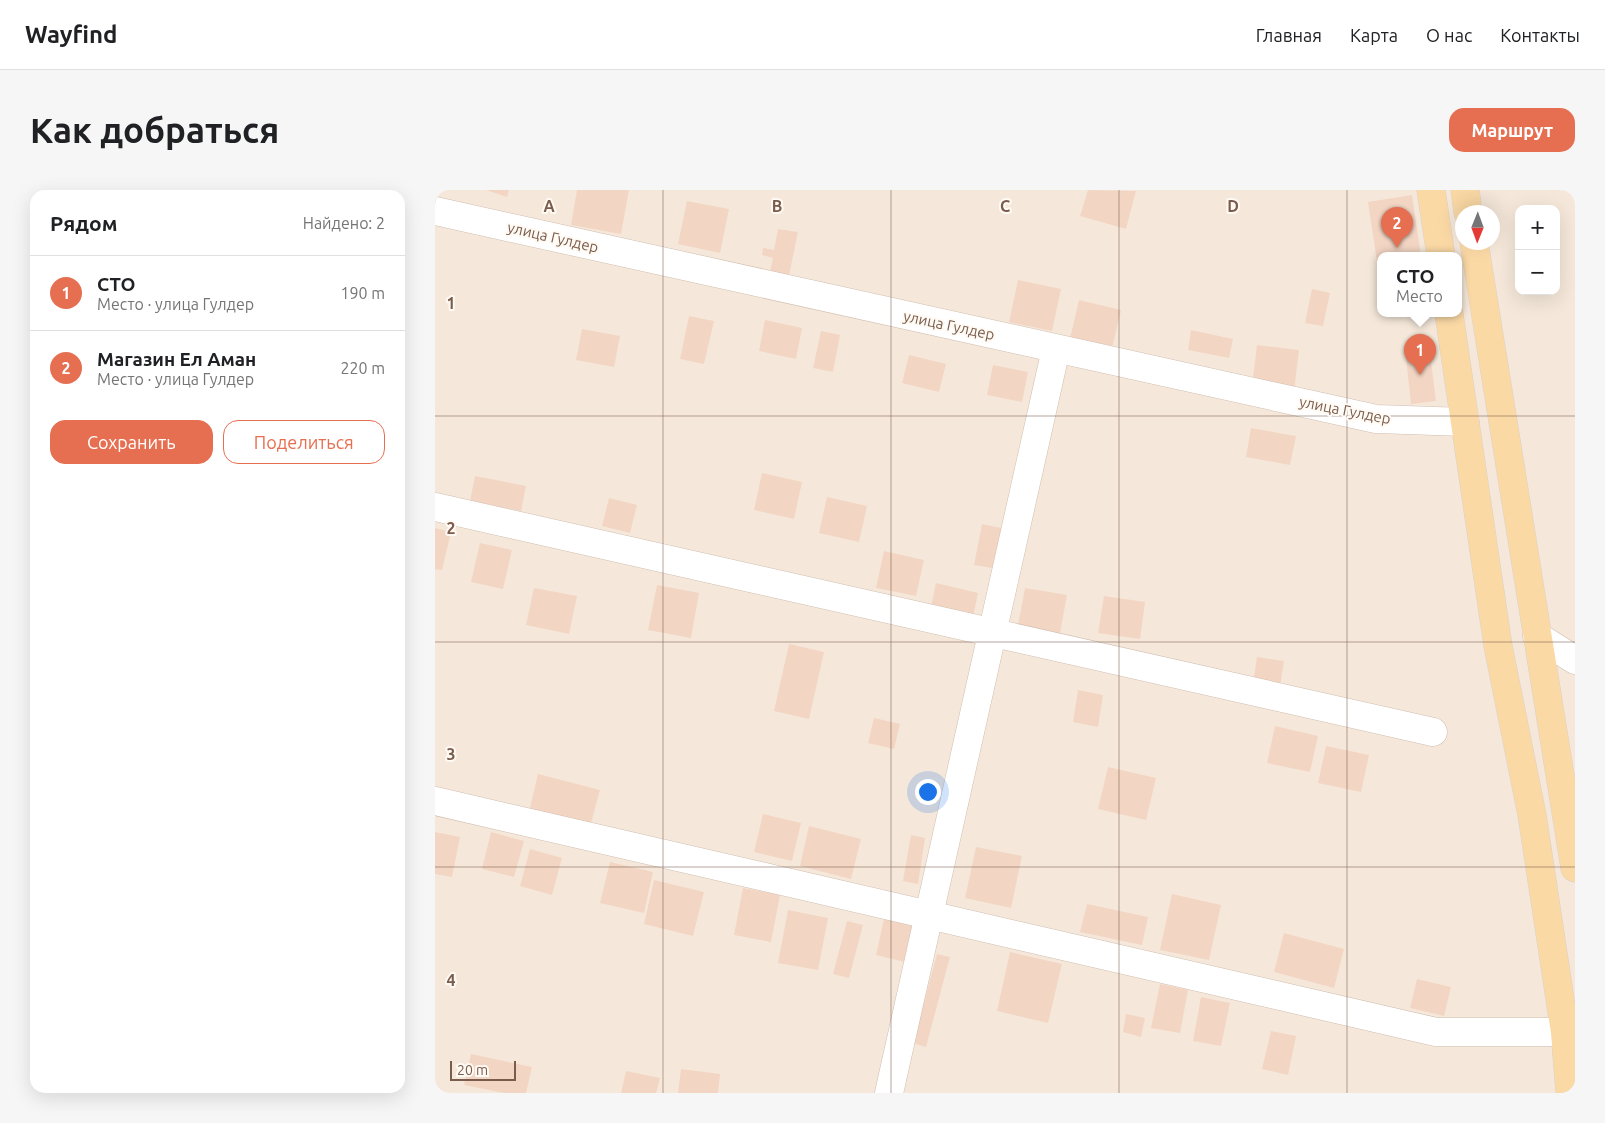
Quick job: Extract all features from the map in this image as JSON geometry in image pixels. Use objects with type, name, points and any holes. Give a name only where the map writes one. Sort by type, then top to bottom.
[{"type":"main road","points":[[1431,190],[1440,252]]},
{"type":"main road","points":[[1465,190],[1468,205]]},
{"type":"main road","points":[[1475,250],[1575,868]]},
{"type":"main road","points":[[1449,317],[1498,646],[1532,815],[1565,1032],[1570,1093]]},
{"type":"street","name":"улица Гулдер","points":[[435,211],[1376,419],[1465,422]]},
{"type":"street","points":[[889,1093],[1056,349]]},
{"type":"street","points":[[435,507],[1433,732]]},
{"type":"street","points":[[1537,636],[1575,660]]},
{"type":"street","points":[[435,801],[1436,1032],[1565,1032]]},
{"type":"shaded area","points":[[435,190],[1575,190],[1575,1093],[435,1093]]},
{"type":"building","points":[[486,190],[509,190],[507,197]]},
{"type":"building","points":[[577,190],[629,190],[621,234],[571,225]]},
{"type":"building","points":[[1088,190],[1136,191],[1126,229],[1080,216]]},
{"type":"building","points":[[1412,195],[1420,252],[1377,252],[1377,262],[1368,202]]},
{"type":"building","points":[[687,201],[729,209],[720,253],[678,244]]},
{"type":"building","points":[[778,229],[798,232],[789,275],[770,272],[773,258],[762,255],[763,248],[774,250]]},
{"type":"building","points":[[1018,280],[1061,289],[1052,331],[1009,322]]},
{"type":"building","points":[[1312,289],[1330,293],[1323,326],[1305,323]]},
{"type":"building","points":[[1079,300],[1121,310],[1112,348],[1070,339]]},
{"type":"building","points":[[689,316],[714,321],[704,364],[680,359]]},
{"type":"building","points":[[765,320],[802,328],[796,359],[759,351]]},
{"type":"building","points":[[582,329],[620,336],[614,367],[576,360]]},
{"type":"building","points":[[1191,330],[1233,339],[1229,358],[1188,350]]},
{"type":"building","points":[[821,331],[840,335],[833,372],[813,368]]},
{"type":"building","points":[[1257,345],[1299,350],[1294,391],[1252,386]]},
{"type":"building","points":[[1429,345],[1436,401],[1411,404],[1405,348]]},
{"type":"building","points":[[909,355],[946,364],[939,392],[902,383]]},
{"type":"building","points":[[993,365],[1028,372],[1022,402],[987,395]]},
{"type":"building","points":[[1251,428],[1296,436],[1290,465],[1246,457]]},
{"type":"building","points":[[762,473],[802,482],[794,519],[754,510]]},
{"type":"building","points":[[475,476],[526,486],[521,511],[470,501]]},
{"type":"building","points":[[827,497],[867,506],[859,542],[819,533]]},
{"type":"building","points":[[609,498],[637,505],[630,533],[602,526]]},
{"type":"building","points":[[982,524],[1006,529],[998,569],[974,565]]},
{"type":"building","points":[[435,528],[451,532],[442,570],[435,569]]},
{"type":"building","points":[[480,543],[512,550],[503,589],[471,582]]},
{"type":"building","points":[[884,551],[924,560],[916,596],[876,588]]},
{"type":"building","points":[[936,583],[978,593],[973,617],[931,607]]},
{"type":"building","points":[[657,585],[699,593],[691,638],[648,630]]},
{"type":"building","points":[[534,588],[577,596],[569,634],[526,625]]},
{"type":"building","points":[[1025,588],[1067,595],[1060,633],[1018,625]]},
{"type":"building","points":[[1104,596],[1145,602],[1140,639],[1098,633]]},
{"type":"building","points":[[789,644],[824,652],[809,719],[774,711]]},
{"type":"building","points":[[1257,657],[1284,661],[1280,687],[1253,683]]},
{"type":"building","points":[[1078,690],[1103,695],[1098,727],[1073,722]]},
{"type":"building","points":[[874,718],[900,724],[894,749],[868,743]]},
{"type":"building","points":[[1275,726],[1318,736],[1310,772],[1267,763]]},
{"type":"building","points":[[1326,746],[1369,755],[1361,792],[1318,783]]},
{"type":"building","points":[[1108,767],[1156,778],[1146,820],[1098,809]]},
{"type":"building","points":[[538,774],[600,790],[590,827],[529,812]]},
{"type":"building","points":[[763,814],[801,823],[792,861],[754,852]]},
{"type":"building","points":[[809,826],[861,839],[851,879],[800,866]]},
{"type":"building","points":[[435,832],[460,837],[452,877],[435,874]]},
{"type":"building","points":[[491,832],[524,841],[514,877],[482,869]]},
{"type":"building","points":[[911,835],[925,838],[918,884],[903,881]]},
{"type":"building","points":[[976,847],[1022,856],[1011,908],[965,898]]},
{"type":"building","points":[[530,849],[562,858],[552,895],[520,886]]},
{"type":"building","points":[[610,862],[653,872],[644,913],[600,903]]},
{"type":"building","points":[[654,880],[704,892],[693,936],[644,924]]},
{"type":"building","points":[[743,888],[780,895],[771,942],[734,935]]},
{"type":"building","points":[[1172,894],[1221,905],[1209,960],[1160,950]]},
{"type":"building","points":[[1087,904],[1148,917],[1142,945],[1080,932]]},
{"type":"building","points":[[788,910],[828,918],[818,970],[778,963]]},
{"type":"building","points":[[884,919],[913,926],[905,962],[876,955]]},
{"type":"building","points":[[847,921],[863,925],[849,978],[833,974]]},
{"type":"building","points":[[1284,933],[1344,949],[1334,988],[1274,972]]},
{"type":"building","points":[[1010,952],[1062,964],[1048,1023],[997,1011]]},
{"type":"building","points":[[937,954],[950,957],[926,1047],[913,1043]]},
{"type":"building","points":[[1417,979],[1451,987],[1444,1016],[1410,1008]]},
{"type":"building","points":[[1160,984],[1188,990],[1180,1033],[1151,1028]]},
{"type":"building","points":[[1201,997],[1230,1003],[1221,1046],[1193,1041]]},
{"type":"building","points":[[1126,1014],[1145,1018],[1141,1037],[1123,1032]]},
{"type":"building","points":[[1271,1031],[1296,1036],[1288,1075],[1262,1069]]},
{"type":"building","points":[[471,1054],[532,1067],[526,1093],[504,1093],[464,1085]]},
{"type":"building","points":[[681,1069],[720,1074],[718,1093],[678,1093]]},
{"type":"building","points":[[626,1071],[660,1078],[656,1093],[621,1093]]},
{"type":"place","name":"Магазин Ел Аман","points":[[1397,248]]},
{"type":"place","name":"СТО","points":[[1420,375]]}]
